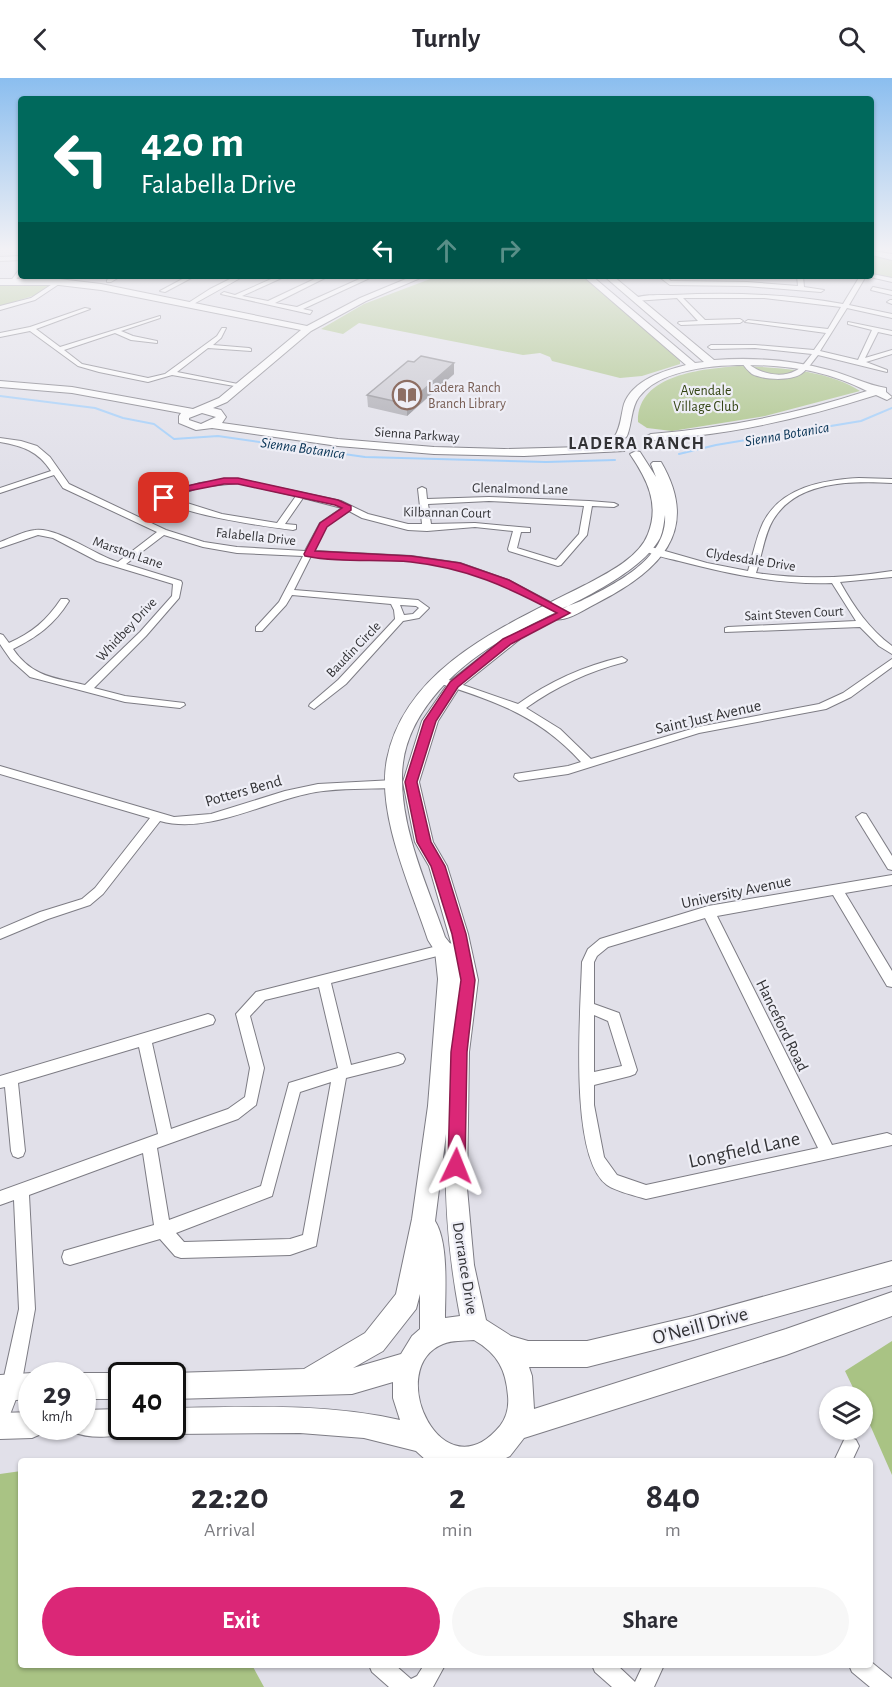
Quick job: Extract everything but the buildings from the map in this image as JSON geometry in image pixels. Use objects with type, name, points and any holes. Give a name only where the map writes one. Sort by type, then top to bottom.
[{"type":"street","points":[[0,335],[43,325]]},
{"type":"street","points":[[59,350],[136,325]]},
{"type":"street","points":[[288,325],[308,329]]},
{"type":"street","points":[[183,421],[184,416],[223,400],[315,325]]},
{"type":"street","points":[[645,325],[693,366]]},
{"type":"street","points":[[666,325],[711,363]]},
{"type":"street","points":[[776,325],[829,331]]},
{"type":"street","points":[[805,367],[833,325]]},
{"type":"street","points":[[859,325],[892,333]]},
{"type":"street","points":[[32,329],[80,365],[148,380],[164,378],[172,373],[219,337],[224,329]]},
{"type":"street","points":[[860,362],[876,329]]},
{"type":"street","points":[[117,332],[131,338],[155,342]]},
{"type":"street","points":[[207,346],[249,350]]},
{"type":"street","points":[[711,347],[759,346],[815,352],[860,362],[885,371]]},
{"type":"street","points":[[860,362],[892,352]]},
{"type":"street","points":[[643,440],[630,402],[641,389],[654,380],[693,366],[744,362],[805,367],[887,393]]},
{"type":"street","points":[[172,373],[240,385]]},
{"type":"street","name":"Sienna Parkway","points":[[0,384],[72,390],[196,411],[218,419],[314,441],[464,452],[619,443],[802,422],[887,393]]},
{"type":"street","name":"Sienna Parkway","points":[[0,390],[77,398],[166,415],[194,427],[218,419]]},
{"type":"street","points":[[218,419],[223,400]]},
{"type":"street","name":"Falabella Drive","points":[[0,440],[21,443],[34,448],[47,459],[66,486],[163,532],[203,544],[237,550],[411,559],[460,566],[505,582],[560,610]]},
{"type":"street","name":"Sienna Parkway","points":[[619,443],[643,440]]},
{"type":"street","name":"Dorrance Drive","points":[[560,610],[622,570],[654,536],[660,509],[643,440]]},
{"type":"street","name":"Dorrance Drive","points":[[476,1328],[462,1265],[456,1188],[459,1052],[468,980],[453,947],[436,940],[399,818],[403,783],[395,760],[409,719],[477,648],[502,632],[560,610],[595,600],[639,574],[660,553],[674,519],[669,487],[643,440]]},
{"type":"street","points":[[0,491],[55,472]]},
{"type":"street","name":"Kilbannan Court","points":[[164,498],[180,490],[224,481],[271,487],[300,496],[338,503],[388,523],[427,528],[475,525],[523,529],[512,549],[558,563],[583,535],[589,503]]},
{"type":"street","points":[[751,575],[770,517],[793,496],[831,482],[892,481]]},
{"type":"street","points":[[422,489],[427,528]]},
{"type":"street","points":[[153,493],[221,517],[293,527]]},
{"type":"street","points":[[278,496],[289,493]]},
{"type":"street","points":[[280,525],[300,496]]},
{"type":"street","name":"Glenalmond Lane","points":[[424,502],[489,500],[614,505]]},
{"type":"street","points":[[259,629],[284,603],[323,525],[348,508]]},
{"type":"street","name":"Marston Lane","points":[[0,545],[37,532],[57,536],[100,559],[177,583]]},
{"type":"street","points":[[120,564],[163,532]]},
{"type":"street","name":"Clydesdale Drive","points":[[644,548],[704,566],[788,581],[835,581],[892,574]]},
{"type":"street","points":[[835,581],[867,632],[892,651]]},
{"type":"street","name":"Whidbey Drive","points":[[86,690],[143,634],[176,596],[177,583]]},
{"type":"street","name":"Baudin Circle","points":[[290,592],[394,602],[399,610],[400,619],[342,682],[314,706]]},
{"type":"street","points":[[8,648],[35,635],[53,621],[64,601]]},
{"type":"street","points":[[394,602],[417,603],[424,608],[416,616],[400,619]]},
{"type":"street","name":"Saint Steven Court","points":[[728,630],[861,624]]},
{"type":"street","points":[[0,637],[14,658],[33,675],[125,699],[180,705]]},
{"type":"street","points":[[520,707],[556,682],[599,665],[621,660]]},
{"type":"street","name":"Saint Just Avenue","points":[[519,777],[568,770],[698,730],[822,707],[847,694],[892,662]]},
{"type":"street","points":[[446,682],[520,707],[573,744],[588,763]]},
{"type":"street","name":"Potters Bend","points":[[0,770],[157,818],[174,821],[211,818],[285,795],[318,788],[403,783]]},
{"type":"street","points":[[862,817],[892,866]]},
{"type":"street","points":[[0,934],[44,915],[86,902],[99,891],[157,818]]},
{"type":"street","name":"University Avenue","points":[[587,1007],[588,962],[592,952],[604,943],[708,911],[892,879]]},
{"type":"street","points":[[836,889],[892,982]]},
{"type":"street","name":"Hanceford Road","points":[[708,911],[828,1153]]},
{"type":"street","points":[[0,1198],[233,1114],[251,1100],[256,1068],[243,1014],[261,996],[453,947]]},
{"type":"street","name":"Dorrance Drive","points":[[432,1336],[433,1269],[429,1233],[424,1220],[440,1094],[448,979],[453,947]]},
{"type":"street","points":[[149,1144],[163,1230],[181,1250],[290,1247],[310,1240],[343,1073],[324,980]]},
{"type":"street","points":[[587,1007],[614,1017],[630,1070],[587,1080],[587,1007]]},
{"type":"street","points":[[18,1151],[6,1081],[208,1020]]},
{"type":"street","points":[[144,1039],[166,1138]]},
{"type":"street","points":[[70,1257],[163,1230],[267,1191],[294,1087],[398,1059]]},
{"type":"street","name":"Longfield Lane","points":[[587,1080],[586,1105],[597,1160],[612,1180],[646,1192],[887,1140]]},
{"type":"street","points":[[0,1419],[14,1387],[27,1309],[21,1192]]},
{"type":"street","points":[[308,1382],[374,1342],[407,1300],[424,1220]]},
{"type":"street","name":"O'Neill Drive","points":[[476,1328],[492,1335],[506,1347],[528,1354],[587,1354],[693,1328],[892,1273]]},
{"type":"street","points":[[479,1458],[507,1443],[892,1304]]},
{"type":"street","points":[[431,1451],[405,1398],[406,1377],[410,1364],[424,1342],[440,1331],[476,1328]]},
{"type":"street","points":[[506,1347],[516,1364],[521,1383],[522,1404],[507,1443]]},
{"type":"street","points":[[186,1386],[352,1381],[410,1364]]},
{"type":"street","points":[[186,1421],[300,1420],[364,1425],[449,1458]]},
{"type":"street","points":[[0,1426],[18,1425]]},
{"type":"street","points":[[383,1668],[405,1687]]},
{"type":"street","points":[[416,1687],[424,1683],[433,1668]]},
{"type":"street","points":[[605,1668],[627,1687]]},
{"type":"street","points":[[643,1687],[652,1668]]},
{"type":"street","points":[[863,1668],[886,1687]]},
{"type":"green space","points":[[328,325],[356,325],[343,334],[321,329]]},
{"type":"green space","points":[[370,325],[639,325],[680,361],[680,364],[642,376],[620,378],[552,361],[550,357],[540,353],[523,355]]},
{"type":"green space","name":"Avendale Village Club","points":[[739,366],[769,367],[818,374],[833,378],[860,391],[765,416],[672,431],[647,428],[638,422],[641,406],[648,393],[660,384],[691,372]]},
{"type":"green space","points":[[892,1341],[892,1475],[873,1432],[873,1386],[852,1386],[845,1371]]},
{"type":"green space","points":[[18,1471],[18,1668],[254,1668],[264,1687],[0,1687],[0,1474]]},
{"type":"waterway","name":"Sienna Botanica","points":[[0,396],[95,408],[123,418],[154,424],[174,439],[218,436],[365,457],[546,462],[615,460]]},
{"type":"waterway","name":"Sienna Botanica","points":[[679,454],[716,445],[861,421],[892,408]]},
{"type":"place","name":"Ladera Ranch Branch Library","points":[[407,395]]},
{"type":"district","name":"LADERA RANCH","points":[[637,443]]},
{"type":"route","points":[[164,498],[180,490],[224,481],[238,481],[338,503],[348,508],[323,525],[315,537],[309,554],[411,559],[460,566],[505,582],[565,613],[507,642],[454,685],[430,721],[411,782],[424,842],[438,866],[459,934],[468,980],[459,1052],[456,1166]]}]
